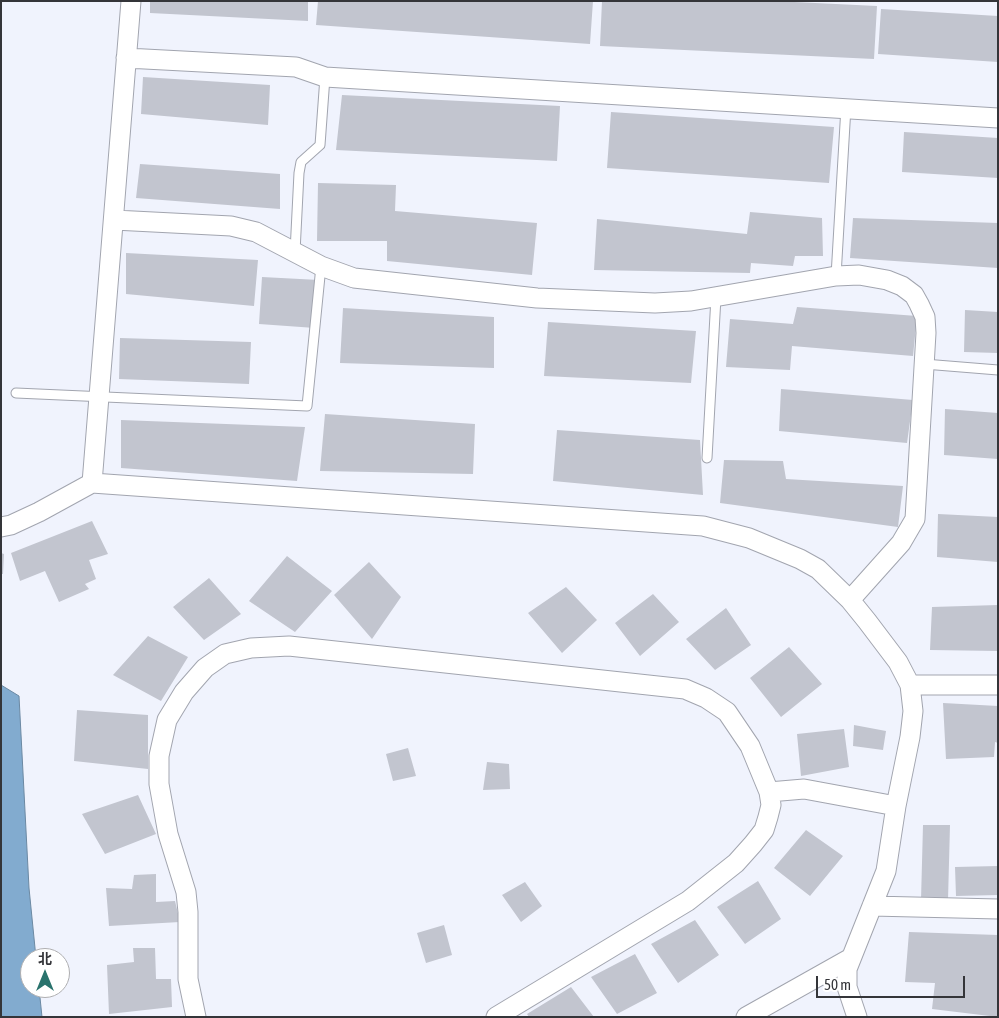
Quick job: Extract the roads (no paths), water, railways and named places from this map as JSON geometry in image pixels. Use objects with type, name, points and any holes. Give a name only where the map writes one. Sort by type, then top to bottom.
[{"type":"street","points":[[92,483],[131,1]]},
{"type":"street","points":[[126,58],[296,67],[326,76],[998,118]]},
{"type":"street","points":[[114,220],[231,226],[256,232],[321,266],[354,278],[537,298],[655,303],[716,297],[836,276],[874,276],[902,286],[914,295],[924,317],[924,364],[915,519],[902,543],[850,600]]},
{"type":"street","points":[[1,527],[11,525],[38,512],[92,483],[703,526],[725,530],[800,559],[818,569],[850,600],[898,662],[910,685],[913,711],[886,871],[847,969],[847,987],[857,1017]]},
{"type":"street","points":[[196,1017],[188,979],[188,912],[186,892],[168,834],[159,784],[159,756],[168,720],[184,692],[205,668],[225,654],[251,648],[289,646],[684,690],[706,698],[727,712],[750,746],[769,792],[771,805],[764,830],[736,862],[688,901],[496,1017]]},
{"type":"street","points":[[910,685],[998,685]]},
{"type":"street","points":[[769,792],[804,789],[896,806]]},
{"type":"street","points":[[872,906],[998,909]]},
{"type":"street","points":[[746,1017],[851,958]]},
{"type":"lane","points":[[295,252],[298,173],[301,162],[320,145],[326,76]]},
{"type":"lane","points":[[836,276],[846,107]]},
{"type":"lane","points":[[16,393],[307,406],[321,266]]},
{"type":"lane","points":[[707,458],[716,297]]},
{"type":"lane","points":[[924,364],[998,370]]},
{"type":"water","points":[[1,685],[19,696],[29,888],[35,948],[20,948],[20,998],[40,998],[42,1017],[1,1017]]}]
